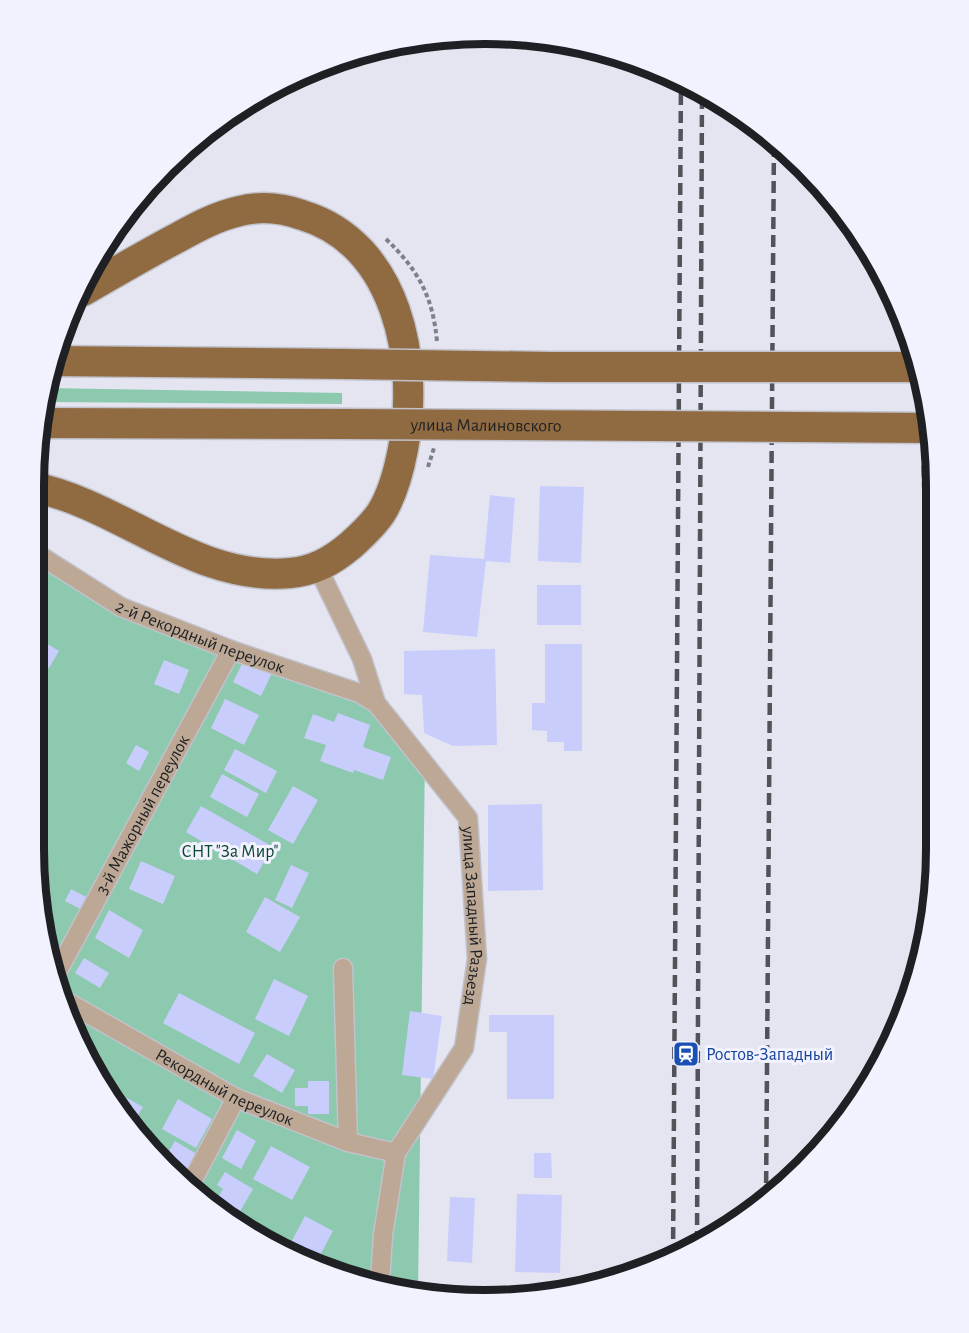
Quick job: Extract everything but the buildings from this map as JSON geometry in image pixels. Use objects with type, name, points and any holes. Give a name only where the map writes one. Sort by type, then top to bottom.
[{"type":"highway","points":[[44,490],[75,500],[198,558],[231,569],[261,574],[291,573],[318,568],[360,537],[381,513],[392,491],[401,462],[407,431],[408,385],[406,352],[401,326],[384,284],[366,256],[343,234],[318,220],[288,210],[262,208],[240,211],[212,219],[90,287]]},
{"type":"highway","points":[[62,361],[551,368],[909,367]]},
{"type":"highway","name":"улица Малиновского","points":[[48,423],[922,428]]},
{"type":"street","name":"2-й Рекордный переулок","points":[[44,560],[121,607],[231,650],[358,693],[376,703]]},
{"type":"street","points":[[318,568],[362,659],[376,703]]},
{"type":"street","name":"3-й Мажорный переулок","points":[[60,967],[231,650]]},
{"type":"street","name":"улица Западный Разъезд","points":[[376,703],[468,818],[477,959],[464,1048],[396,1153],[383,1235],[380,1277]]},
{"type":"street","points":[[343,968],[348,1142]]},
{"type":"street","name":"Рекордный переулок","points":[[72,1005],[236,1098],[348,1142],[396,1153]]},
{"type":"street","points":[[193,1179],[236,1098]]},
{"type":"green space","points":[[54,388],[342,393],[342,404],[51,402]]},
{"type":"green space","name":"СНТ \"За Мир\"","points":[[44,553],[129,603],[383,700],[425,754],[418,1284],[370,1274],[316,1256],[289,1244],[239,1215],[194,1180],[153,1139],[118,1094],[89,1044],[67,990],[59,963],[52,935],[44,877]]},
{"type":"railway","points":[[673,1247],[681,90]]},
{"type":"railway","points":[[697,1234],[702,101]]},
{"type":"railway","points":[[766,1187],[774,152]]},
{"type":"railway","points":[[924,442],[926,515]]},
{"type":"place","name":"Ростов-Западный","points":[[686,1054]]}]
